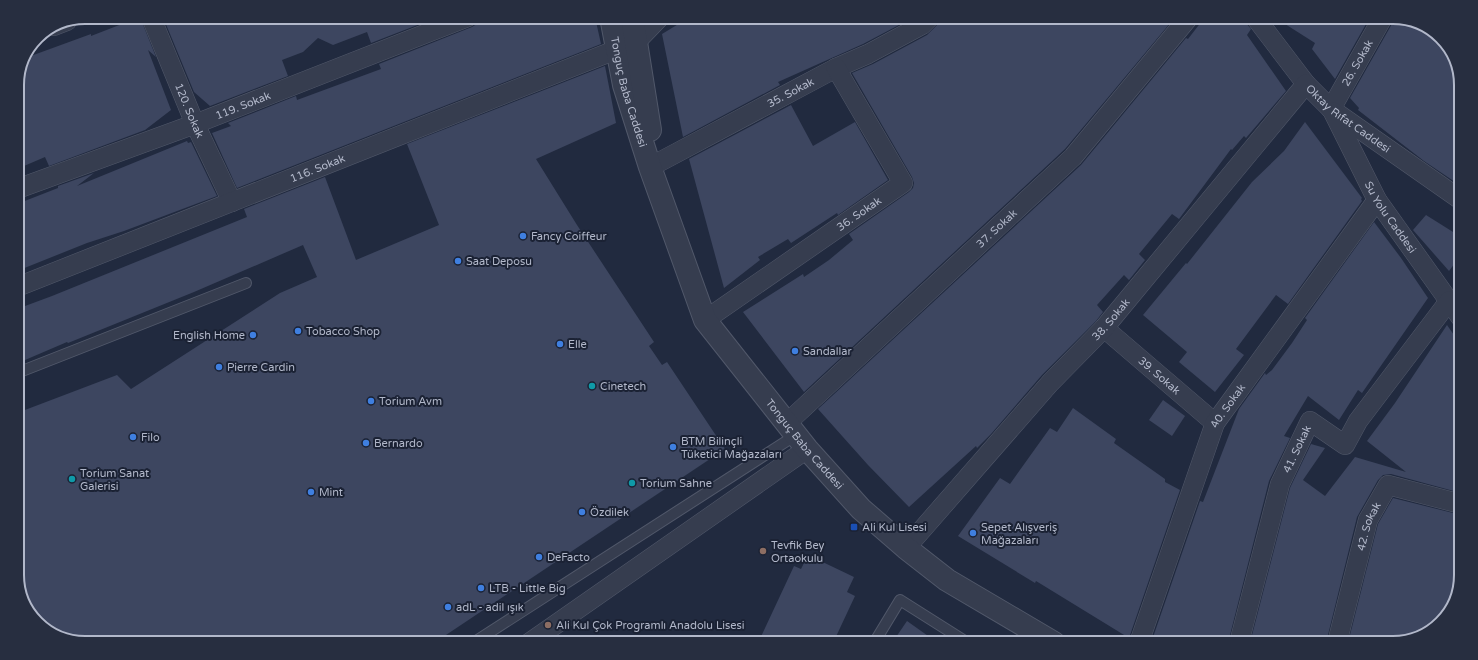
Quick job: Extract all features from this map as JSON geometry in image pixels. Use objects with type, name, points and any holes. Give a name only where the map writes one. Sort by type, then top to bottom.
[{"type":"street","name":"120. Sokak","points":[[154,24],[195,124],[232,202]]},
{"type":"street","name":"119. Sokak","points":[[24,186],[195,124],[450,24]]},
{"type":"street","name":"Tonguç Baba Caddesi","points":[[615,24],[627,45]]},
{"type":"street","name":"Tonguç Baba Caddesi","points":[[631,24],[627,45],[624,85],[650,166],[705,320],[796,436],[861,508],[906,548],[947,580],[1042,636]]},
{"type":"street","points":[[627,45],[652,24]]},
{"type":"street","name":"35. Sokak","points":[[650,166],[836,68],[868,54],[923,24]]},
{"type":"street","name":"37. Sokak","points":[[538,636],[796,436],[1073,157],[1180,24]]},
{"type":"street","name":"Oktay Rıfat Caddesi","points":[[1260,24],[1306,84],[1331,109],[1454,195]]},
{"type":"street","name":"26. Sokak","points":[[1331,109],[1379,24]]},
{"type":"street","name":"116. Sokak","points":[[24,284],[627,45]]},
{"type":"street","name":"36. Sokak","points":[[705,320],[903,183],[836,68]]},
{"type":"street","name":"38. Sokak","points":[[906,548],[1050,384],[1104,328],[1306,84]]},
{"type":"street","name":"Su Yolu Caddesi","points":[[1331,109],[1377,200],[1454,308]]},
{"type":"street","name":"40. Sokak","points":[[1141,636],[1214,423],[1377,200]]},
{"type":"street","name":"41. Sokak","points":[[1241,636],[1280,484],[1310,421],[1345,445],[1358,421],[1449,301]]},
{"type":"street","name":"39. Sokak","points":[[1104,328],[1214,423]]},
{"type":"street","name":"42. Sokak","points":[[1339,636],[1368,520],[1388,485],[1454,502]]},
{"type":"lane","points":[[24,370],[246,283]]},
{"type":"lane","points":[[484,636],[796,436]]},
{"type":"lane","points":[[878,636],[900,600],[957,636]]},
{"type":"building","points":[[122,24],[143,24],[156,57],[148,50],[171,110],[145,130],[49,166],[45,157],[24,166],[24,81],[30,58],[32,56],[91,34],[91,36]]},
{"type":"building","points":[[166,24],[420,24],[371,43],[367,32],[333,45],[318,38],[303,52],[282,60],[288,76],[210,106],[194,92]]},
{"type":"building","points":[[477,24],[597,24],[601,44],[237,188],[212,133],[231,126],[228,123],[296,96],[297,100],[381,69],[379,64]]},
{"type":"building","points":[[678,24],[901,24],[863,44],[778,82],[780,85],[683,137],[662,34]]},
{"type":"building","points":[[938,24],[1169,24],[1065,149],[804,392],[743,312],[803,274],[804,277],[829,260],[853,240],[849,234],[913,188],[914,183],[912,177],[852,73],[873,64],[927,35]]},
{"type":"building","points":[[1200,24],[1247,24],[1251,29],[1247,35],[1286,91],[1246,138],[1244,136],[1232,150],[1231,149],[1179,219],[1172,214],[1139,254],[1145,260],[1129,280],[1124,275],[1097,305],[1103,312],[1096,321],[1042,375],[977,448],[976,446],[909,507],[868,465],[818,409],[1081,165],[1186,38],[1188,39]]},
{"type":"building","points":[[1285,24],[1366,24],[1335,79],[1312,49],[1315,43]]},
{"type":"building","points":[[1392,24],[1405,25],[1423,32],[1430,37],[1444,51],[1453,73],[1454,181],[1424,161],[1358,110],[1359,108],[1350,98]]},
{"type":"building","name":"Torium Avm","points":[[605,66],[616,123],[536,159],[577,225],[654,342],[649,346],[662,365],[667,362],[725,449],[444,636],[85,636],[73,635],[55,628],[48,623],[34,609],[30,602],[24,579],[24,410],[117,375],[131,389],[280,293],[317,277],[303,245],[194,292],[25,360],[24,306],[247,217],[244,209],[325,177],[356,260],[439,225],[407,144]]},
{"type":"building","points":[[791,105],[813,146],[855,122],[888,180],[838,215],[837,213],[791,243],[788,239],[758,257],[760,260],[724,288],[689,159]]},
{"type":"building","points":[[1305,122],[1362,198],[1362,201],[1288,304],[1276,295],[1236,349],[1244,355],[1215,392],[1179,362],[1187,352],[1143,315],[1186,263],[1187,264],[1252,182],[1284,151]]},
{"type":"building","points":[[187,141],[188,143],[191,142],[217,196],[124,231],[87,243],[24,268],[24,201],[58,188],[58,186],[94,173],[77,186]]},
{"type":"building","points":[[1426,215],[1454,233],[1454,264],[1449,271],[1413,230]]},
{"type":"building","points":[[1374,222],[1428,298],[1362,393],[1358,390],[1339,420],[1308,396],[1284,436],[1290,438],[1269,481],[1230,636],[1153,636],[1200,501],[1203,502],[1239,409],[1265,373],[1266,375],[1272,370],[1292,343],[1307,320],[1305,318]]},
{"type":"building","points":[[1447,325],[1454,335],[1454,491],[1391,474],[1383,475],[1378,480],[1357,517],[1328,636],[1252,636],[1290,488],[1311,444],[1325,448],[1303,480],[1325,496],[1355,457],[1406,472],[1367,441],[1395,403]]},
{"type":"building","points":[[1163,400],[1185,416],[1172,436],[1149,420]]},
{"type":"building","points":[[1073,408],[1116,439],[1114,443],[1165,479],[1165,482],[1180,490],[1130,636],[1126,636],[1036,581],[1035,583],[958,536],[1000,478],[1010,484],[1050,428],[1057,432]]},
{"type":"building","points":[[1393,498],[1454,513],[1453,587],[1444,609],[1433,621],[1420,630],[1393,636],[1350,636],[1378,524]]},
{"type":"building","points":[[808,555],[854,577],[847,592],[855,596],[836,636],[761,636],[794,566],[801,569]]},
{"type":"building","points":[[907,621],[928,636],[897,636]]},
{"type":"place","name":"Fancy Coiffeur","points":[[523,236]]},
{"type":"place","name":"Saat Deposu","points":[[458,261]]},
{"type":"place","name":"Tobacco Shop","points":[[298,331]]},
{"type":"place","name":"English Home","points":[[253,335]]},
{"type":"place","name":"Elle","points":[[560,344]]},
{"type":"place","name":"Sandallar","points":[[795,351]]},
{"type":"place","name":"Pierre Cardin","points":[[219,367]]},
{"type":"place","name":"Cinetech","points":[[592,386]]},
{"type":"place","name":"Torium Avm","points":[[371,401]]},
{"type":"place","name":"Filo","points":[[133,437]]},
{"type":"place","name":"Bernardo","points":[[366,443]]},
{"type":"place","name":"BTM Bilinçli Tüketici Mağazaları","points":[[673,447]]},
{"type":"place","name":"Torium Sanat Galerisi","points":[[72,479]]},
{"type":"place","name":"Torium Sahne","points":[[632,483]]},
{"type":"place","name":"Mint","points":[[311,492]]},
{"type":"place","name":"Özdilek","points":[[582,512]]},
{"type":"place","name":"Ali Kul Lisesi","points":[[854,527]]},
{"type":"place","name":"Sepet Alışveriş Mağazaları","points":[[973,533]]},
{"type":"place","name":"Tevfik Bey Ortaokulu","points":[[763,551]]},
{"type":"place","name":"DeFacto","points":[[539,557]]},
{"type":"place","name":"LTB - Little Big","points":[[481,588]]},
{"type":"place","name":"adL - adil ışık","points":[[448,607]]},
{"type":"place","name":"Ali Kul Çok Programlı Anadolu Lisesi","points":[[548,625]]}]
